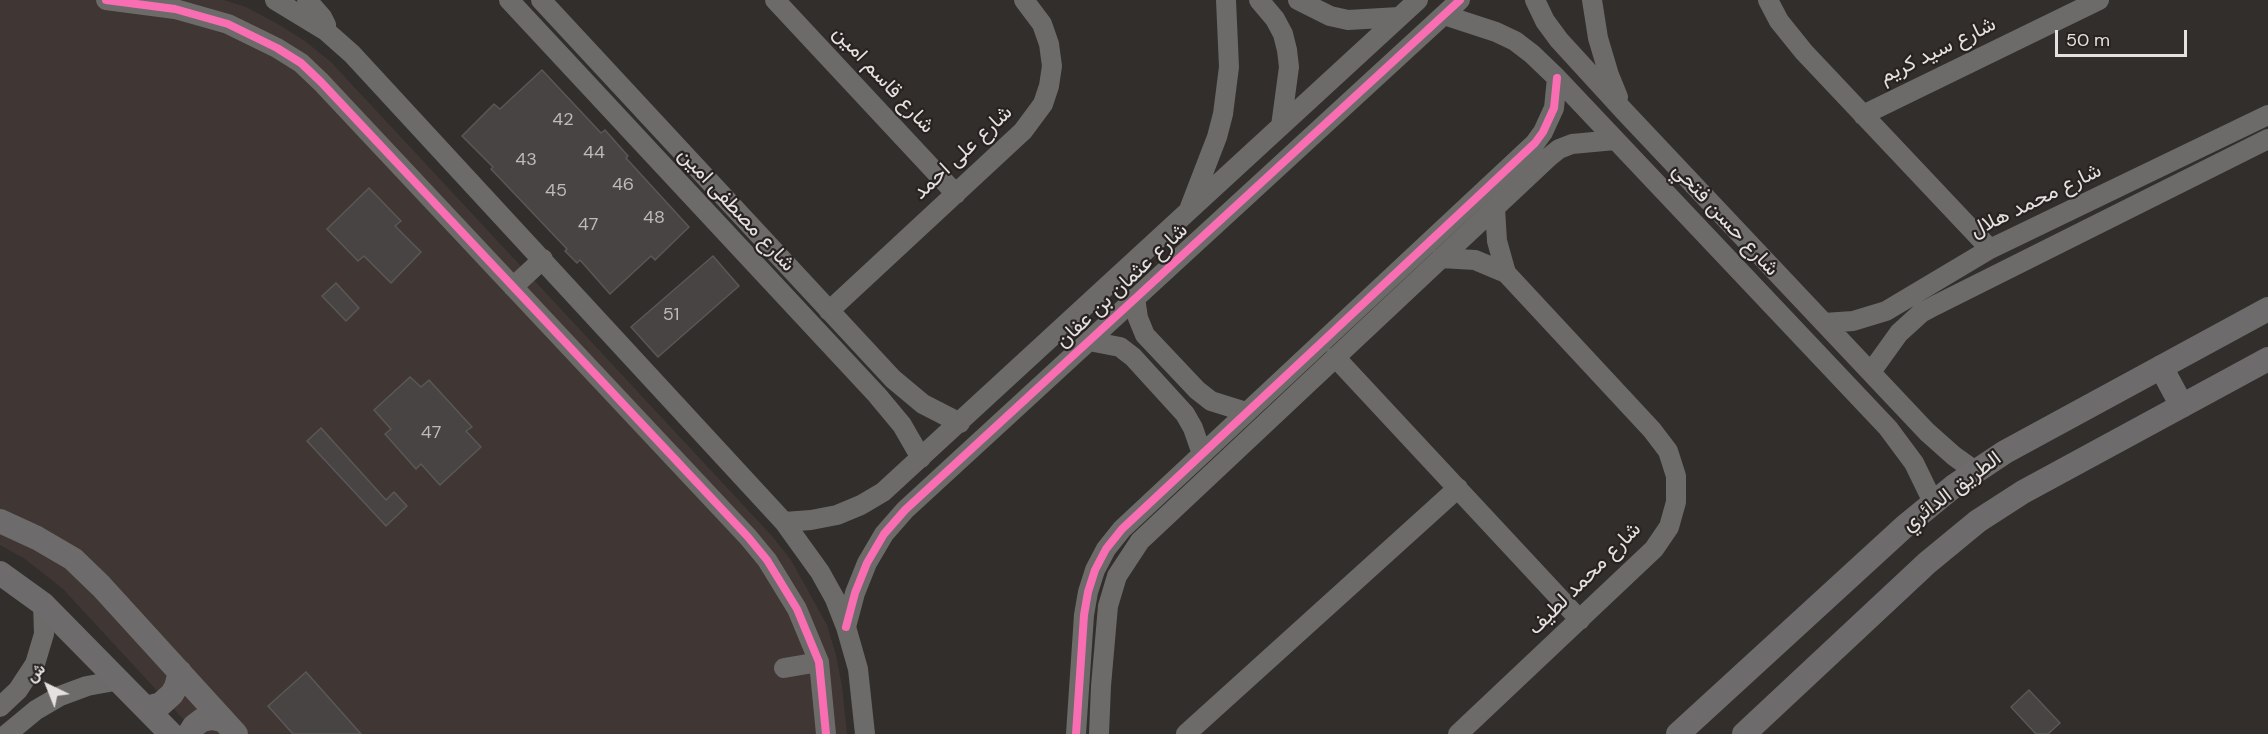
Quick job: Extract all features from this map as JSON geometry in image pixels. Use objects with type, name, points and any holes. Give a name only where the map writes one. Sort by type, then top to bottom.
[{"type":"main road","name":"الطريق الدائري","points":[[1678,734],[1933,502],[1975,471],[2015,446],[2268,309]]},
{"type":"main road","name":"الطريق الدائري","points":[[1744,734],[1928,563],[1978,521],[2023,492],[2268,359]]},
{"type":"main road","points":[[2161,367],[2182,405]]},
{"type":"main road","points":[[0,521],[37,538],[73,560],[101,586],[229,727]]},
{"type":"main road","points":[[0,573],[43,603],[171,734]]},
{"type":"main road","points":[[146,708],[161,704],[172,694],[180,672]]},
{"type":"main road","points":[[189,734],[202,720],[212,718],[229,727]]},
{"type":"street","points":[[106,0],[148,2],[228,24],[277,48],[301,63],[321,82],[748,537],[783,584],[797,609],[819,662],[826,734]]},
{"type":"street","points":[[275,0],[326,31],[352,54],[784,522],[820,572],[835,599],[846,627],[858,669],[865,734]]},
{"type":"street","points":[[307,0],[324,21],[326,31]]},
{"type":"street","name":"شارع مصطفى امين","points":[[509,0],[877,395],[902,425],[921,458]]},
{"type":"street","name":"شارع مصطفى امين","points":[[541,0],[829,311],[908,392],[940,414],[960,423]]},
{"type":"street","name":"شارع قاسم امين","points":[[776,0],[956,194]]},
{"type":"street","name":"شارع على احمد","points":[[829,311],[1032,121],[1043,104],[1050,86],[1052,66],[1049,44],[1042,24],[1024,0]]},
{"type":"street","points":[[1189,211],[1217,137],[1223,114],[1229,67],[1226,0]]},
{"type":"street","points":[[1258,0],[1275,19],[1283,34],[1287,50],[1289,67],[1281,126]]},
{"type":"street","points":[[1298,0],[1330,16],[1348,20],[1399,17]]},
{"type":"street","name":"شارع عثمان بن عفان","points":[[784,522],[837,515],[883,492],[1418,0]]},
{"type":"street","name":"شارع عثمان بن عفان","points":[[846,627],[855,593],[867,563],[884,534],[905,510],[1460,0]]},
{"type":"street","name":"شارع حسن فتحي","points":[[1535,0],[1559,40],[1624,111],[1938,442],[1975,471]]},
{"type":"street","points":[[1592,0],[1598,38],[1609,75],[1624,111]]},
{"type":"street","points":[[1768,0],[1779,21],[1804,52],[1990,249]]},
{"type":"street","name":"شارع سيد كريم","points":[[1863,115],[2099,0]]},
{"type":"street","name":"شارع حسن فتحي","points":[[1444,15],[1496,32],[1515,41],[1557,78],[1888,428],[1914,464],[1933,502]]},
{"type":"street","points":[[1360,54],[1379,74]]},
{"type":"street","points":[[1076,734],[1084,615],[1095,570],[1106,549],[1122,529],[1202,453],[1535,142],[1543,132],[1554,108],[1557,78]]},
{"type":"street","name":"شارع محمد هلال","points":[[1824,322],[1853,321],[1886,311],[1990,249],[2268,115]]},
{"type":"street","points":[[1871,372],[1899,333],[1915,318],[1934,306],[2268,139]]},
{"type":"street","points":[[1099,734],[1108,606],[1117,576],[1124,562],[1140,541],[1559,149],[1572,144],[1615,140]]},
{"type":"street","name":"شارع محمد لطيف","points":[[1495,208],[1497,241],[1506,273]]},
{"type":"street","name":"شارع محمد لطيف","points":[[1441,258],[1475,260],[1506,273],[1652,430],[1668,451],[1676,476],[1676,502],[1669,527],[1654,549],[1458,734]]},
{"type":"street","points":[[513,287],[543,259]]},
{"type":"street","points":[[1135,298],[1138,318],[1145,335],[1197,390],[1211,401],[1246,412]]},
{"type":"street","points":[[1089,341],[1120,347],[1133,357],[1185,414],[1202,453]]},
{"type":"street","points":[[1335,357],[1580,620]]},
{"type":"street","points":[[1186,734],[1458,488]]},
{"type":"street","points":[[1106,549],[1124,562]]},
{"type":"street","points":[[0,707],[18,690],[32,671],[44,634],[43,603]]},
{"type":"street","points":[[784,668],[819,662]]},
{"type":"street","points":[[7,734],[36,710],[73,690],[120,680]]},
{"type":"street","points":[[18,690],[36,710]]},
{"type":"shaded area","points":[[0,0],[224,0],[246,7],[276,23],[305,41],[331,62],[772,536],[791,560],[827,625],[842,686],[847,734],[197,734],[63,589],[25,559],[0,545]]},
{"type":"building","points":[[542,70],[601,133],[605,130],[628,156],[626,158],[689,227],[655,260],[651,256],[610,294],[580,260],[577,263],[565,251],[567,249],[462,136],[494,104],[500,109]]},
{"type":"building","points":[[369,188],[401,221],[395,226],[421,252],[391,283],[364,256],[358,261],[327,229]]},
{"type":"building","points":[[713,256],[739,286],[658,357],[631,327]]},
{"type":"building","points":[[336,283],[359,308],[346,321],[322,296]]},
{"type":"building","points":[[410,377],[421,387],[429,380],[472,427],[466,431],[481,447],[440,485],[421,464],[416,469],[385,434],[391,429],[374,410]]},
{"type":"building","points":[[321,428],[386,500],[394,492],[407,506],[386,526],[307,441]]},
{"type":"building","points":[[306,672],[361,734],[293,734],[268,706]]},
{"type":"building","points":[[2029,690],[2060,723],[2048,734],[2036,734],[2011,707]]},
{"type":"cycle path","points":[[106,0],[175,9],[228,24],[277,48],[301,63],[321,82],[767,560],[797,609],[819,662],[826,734]]},
{"type":"cycle path","points":[[846,627],[855,593],[867,563],[884,534],[905,510],[1460,0]]},
{"type":"cycle path","points":[[1076,734],[1084,615],[1095,570],[1106,549],[1122,529],[1535,143],[1554,108],[1557,78]]}]
